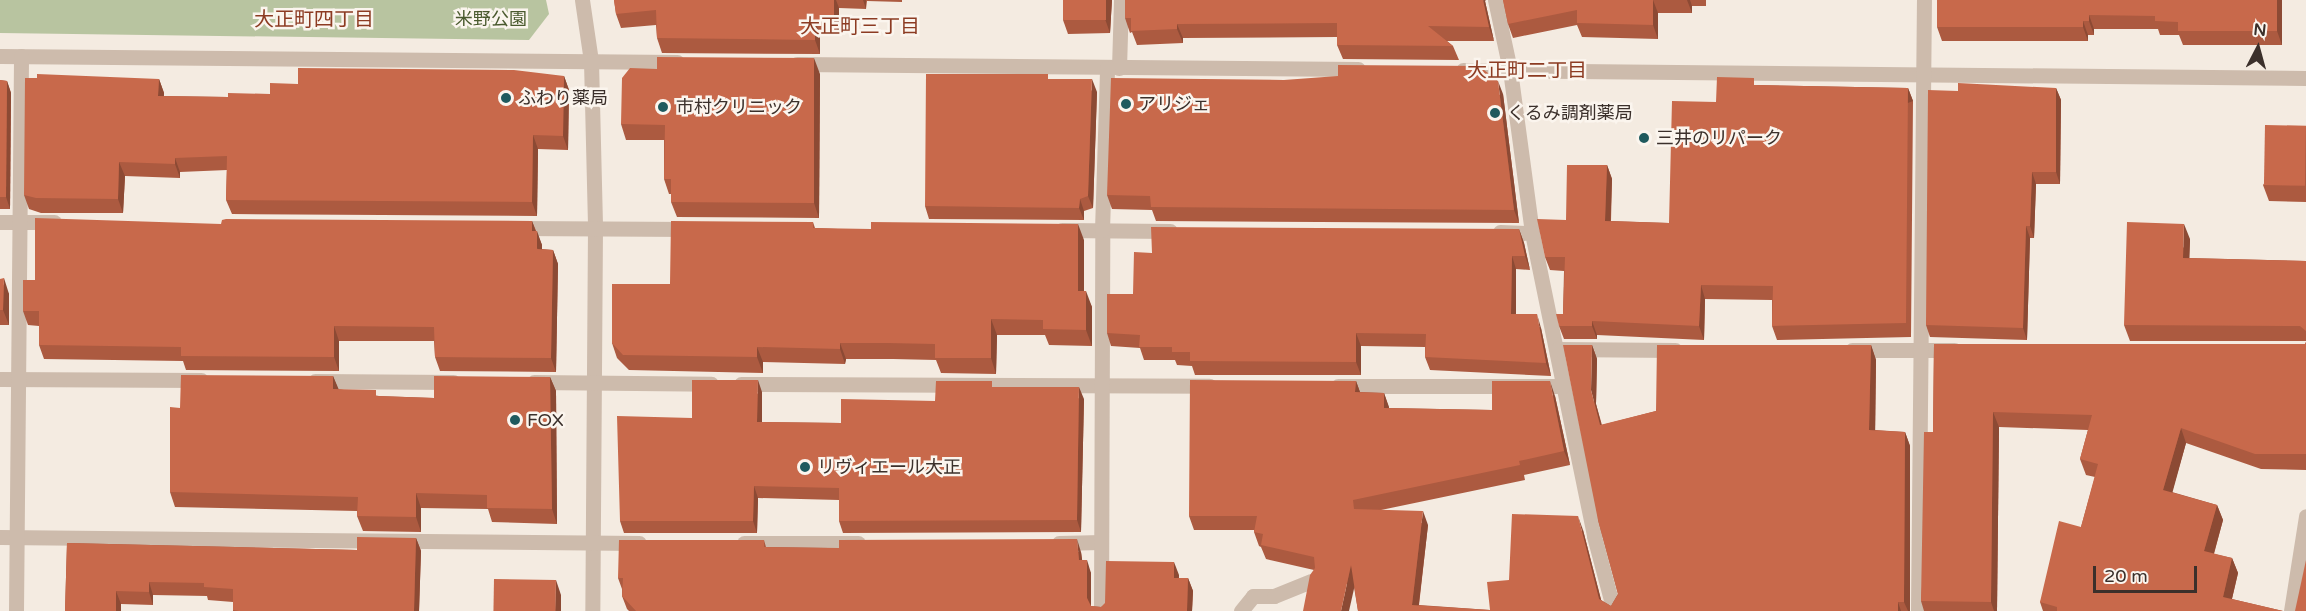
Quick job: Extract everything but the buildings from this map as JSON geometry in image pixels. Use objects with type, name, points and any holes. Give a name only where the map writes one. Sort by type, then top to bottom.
[{"type":"street","points":[[582,0],[591,61],[596,228],[592,611]]},
{"type":"street","points":[[1101,611],[1102,230],[1113,68],[1121,0]]},
{"type":"street","points":[[1495,0],[1510,70],[1532,232],[1558,349],[1563,386],[1594,536],[1614,611]]},
{"type":"street","points":[[1918,611],[1924,0]]},
{"type":"street","points":[[0,56],[697,62]]},
{"type":"street","points":[[16,611],[21,57]]},
{"type":"street","points":[[780,63],[1380,69]]},
{"type":"street","points":[[1451,70],[2306,78]]},
{"type":"street","points":[[0,222],[66,222]]},
{"type":"street","points":[[500,227],[703,229]]},
{"type":"street","points":[[1044,230],[1186,231]]},
{"type":"street","points":[[1485,232],[1532,232]]},
{"type":"street","points":[[1558,349],[1687,350]]},
{"type":"street","points":[[1839,350],[1968,351]]},
{"type":"street","points":[[0,379],[222,381]]},
{"type":"street","points":[[294,381],[474,382]]},
{"type":"street","points":[[522,382],[1228,386]]},
{"type":"street","points":[[1324,386],[1563,386]]},
{"type":"street","points":[[2291,611],[2306,516]]},
{"type":"street","points":[[0,537],[652,543]]},
{"type":"street","points":[[723,543],[877,543]]},
{"type":"street","points":[[1042,543],[1101,543]]},
{"type":"street","points":[[1241,611],[1252,596],[1274,596],[1311,581]]},
{"type":"green space","name":"米野公園","points":[[0,0],[546,0],[549,14],[529,40],[0,33]]},
{"type":"place","name":"ふわり薬局","points":[[506,98]]},
{"type":"place","name":"アリジェ","points":[[1126,104]]},
{"type":"place","name":"市村クリニック","points":[[663,107]]},
{"type":"place","name":"くるみ調剤薬局","points":[[1495,113]]},
{"type":"place","name":"三井のリパーク","points":[[1644,138]]},
{"type":"place","name":"FOX","points":[[515,420]]},
{"type":"place","name":"リヴィエール大正","points":[[805,467]]},
{"type":"district","name":"大正町四丁目","points":[[314,20]]},
{"type":"district","name":"大正町三丁目","points":[[860,27]]},
{"type":"district","name":"大正町二丁目","points":[[1527,71]]}]
